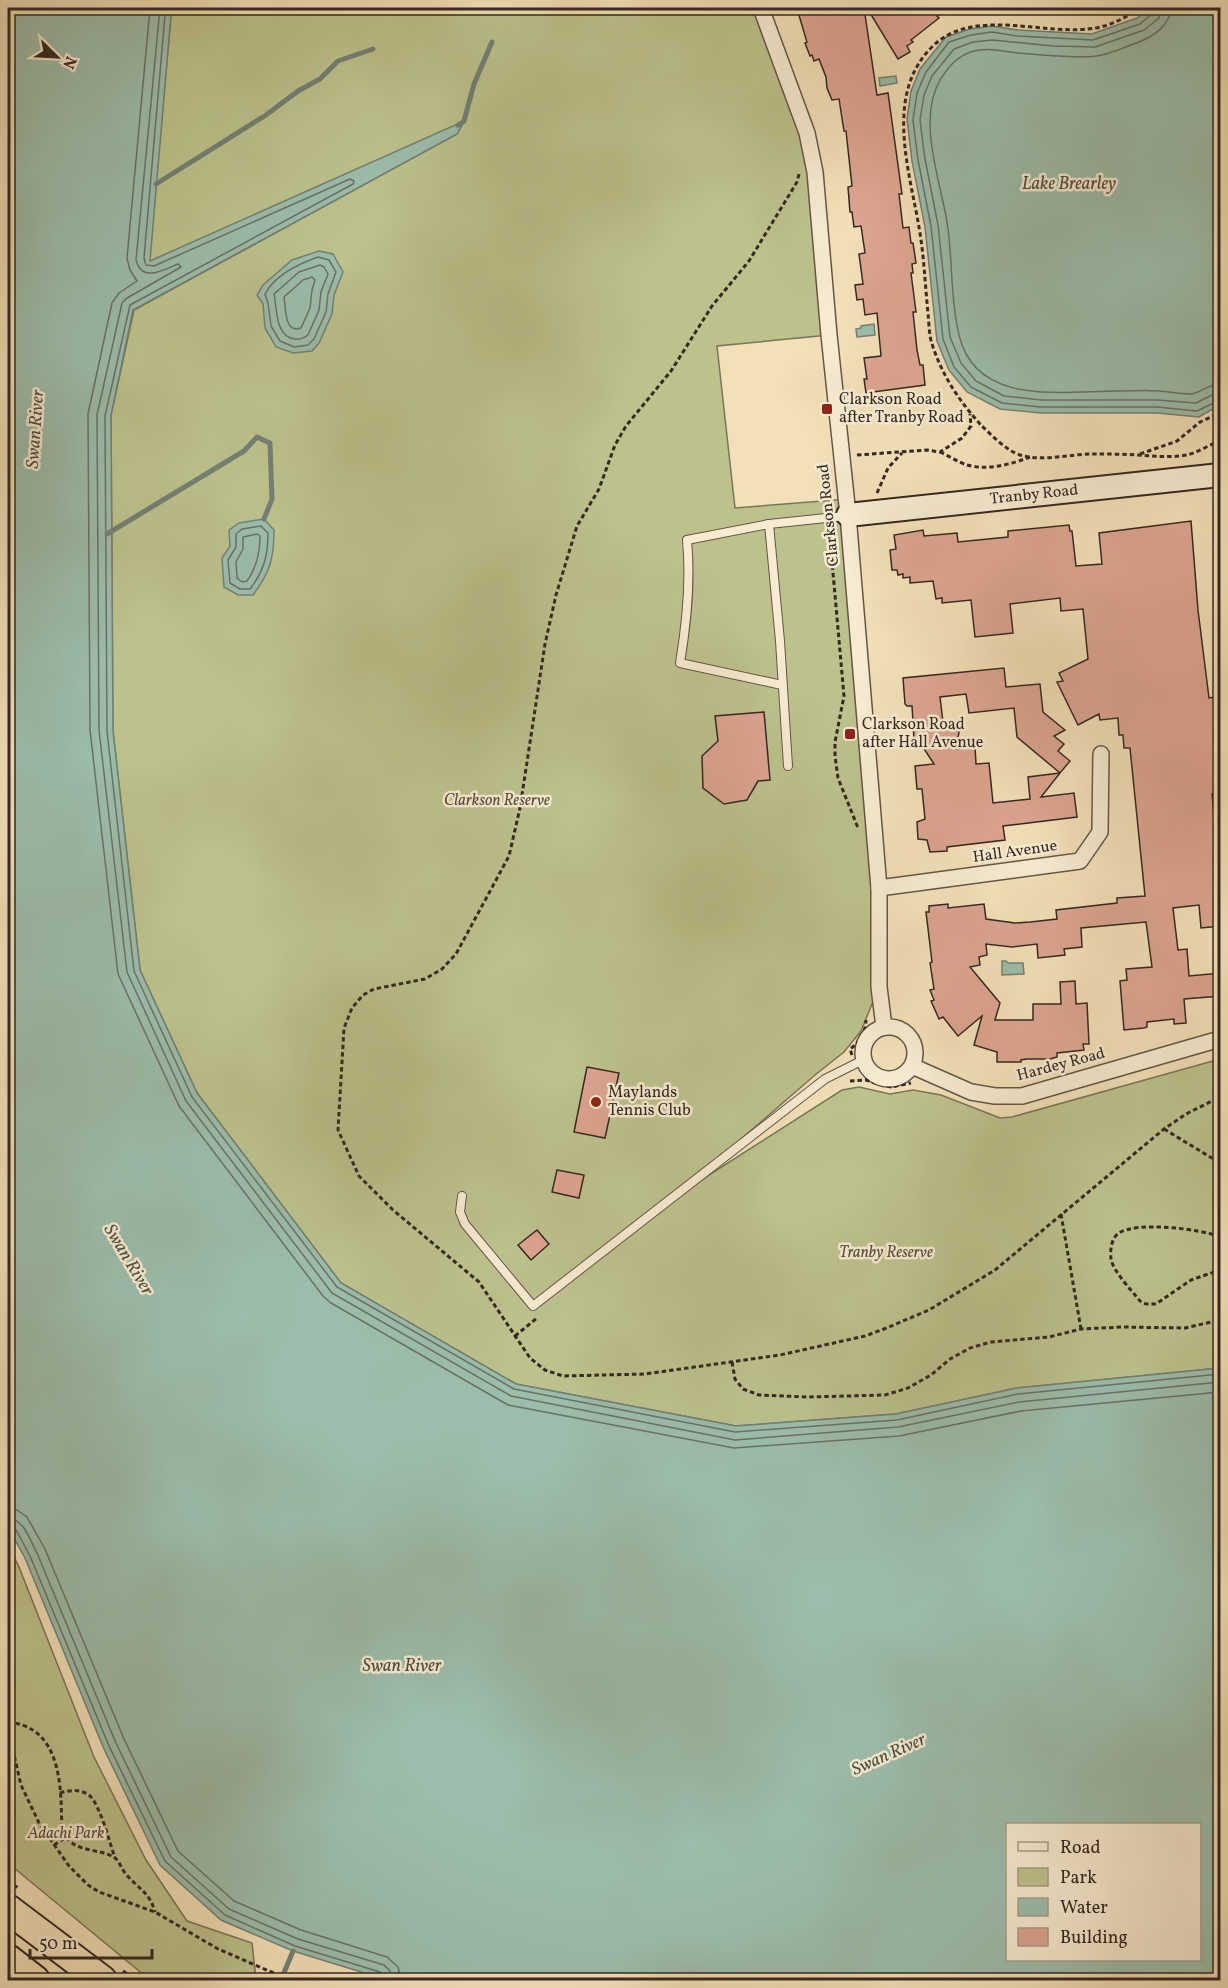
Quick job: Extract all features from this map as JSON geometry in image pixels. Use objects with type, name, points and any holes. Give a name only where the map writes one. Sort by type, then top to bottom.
[{"type":"highway","points":[[8,1909],[102,1980]]},
{"type":"highway","points":[[8,1959],[35,1980]]},
{"type":"street","name":"Clarkson Road","points":[[761,8],[807,133],[815,172],[842,457],[839,516],[879,888],[879,987],[884,1027]]},
{"type":"street","name":"Tranby Road","points":[[839,516],[1221,475]]},
{"type":"street","name":"Hall Avenue","points":[[879,888],[1080,861],[1100,832],[1101,754]]},
{"type":"street","points":[[884,1027],[894,1027],[903,1031],[910,1038],[914,1047],[915,1057],[912,1066],[896,1079],[885,1080],[876,1077],[859,1062],[869,1035],[884,1027]]},
{"type":"street","name":"Hardey Road","points":[[912,1066],[971,1092],[995,1096],[1022,1096],[1221,1039]]},
{"type":"lane","points":[[782,685],[680,663],[687,622],[690,574],[687,540],[769,524],[839,516]]},
{"type":"lane","points":[[769,524],[780,632],[788,766]]},
{"type":"lane","points":[[462,1196],[460,1212],[465,1224],[533,1306],[825,1079],[859,1062]]},
{"type":"path","points":[[1140,8],[1126,18],[1097,28],[1042,29],[1001,24],[975,26],[955,32],[934,45],[920,61],[911,79],[905,105],[904,140],[920,229],[931,343],[948,383],[969,412],[993,437],[1019,455],[1139,454],[1158,457],[1188,454],[1221,440]]},
{"type":"path","points":[[800,172],[797,182],[748,261],[712,306],[671,371],[626,426],[615,445],[599,489],[577,526],[556,595],[545,644],[520,808],[509,856],[456,954],[442,969],[425,979],[374,989],[363,995],[352,1008],[344,1028],[338,1130],[359,1176],[393,1210],[479,1282],[530,1358],[545,1370],[563,1376],[645,1374],[780,1355],[865,1336],[929,1310],[995,1270],[1164,1129],[1185,1114],[1221,1097]]},
{"type":"path","points":[[940,452],[962,438],[971,426],[969,412]]},
{"type":"path","points":[[1139,454],[1177,441],[1200,422],[1221,413]]},
{"type":"path","points":[[842,457],[927,450],[940,452],[968,465],[990,467],[1018,462],[1033,456]]},
{"type":"path","points":[[877,512],[876,491],[888,468],[903,452]]},
{"type":"path","points":[[839,516],[844,696],[835,742],[835,756],[838,778],[858,827],[858,838]]},
{"type":"path","points":[[859,1080],[859,1062],[850,1049],[863,1037],[867,1013]]},
{"type":"path","points":[[1164,1129],[1221,1163]]},
{"type":"path","points":[[1061,1214],[1081,1329]]},
{"type":"path","points":[[1221,1237],[1194,1230],[1134,1228],[1119,1233],[1114,1239],[1111,1256],[1116,1270],[1140,1301],[1146,1304],[1156,1304],[1191,1280],[1221,1270]]},
{"type":"path","points":[[732,1362],[735,1379],[744,1389],[759,1395],[885,1395],[908,1388],[970,1348],[991,1342],[1049,1337],[1081,1329],[1185,1328],[1221,1320]]},
{"type":"path","points":[[8,1660],[12,1668],[9,1722],[21,1785],[39,1823],[69,1866],[88,1885],[99,1892],[155,1912],[218,1949],[290,1980]]},
{"type":"path","points":[[9,1722],[28,1726],[45,1740],[52,1753],[66,1837],[82,1848],[115,1858]]},
{"type":"path","points":[[60,1793],[73,1790],[89,1796],[100,1813],[115,1858],[126,1874],[151,1899],[155,1912]]},
{"type":"path","points":[[54,1845],[70,1834]]},
{"type":"green space","name":"Clarkson Reserve","points":[[174,8],[758,8],[805,134],[829,335],[717,346],[735,508],[847,499],[879,987],[861,1031],[844,1052],[673,1198],[842,1090],[859,1087],[890,1094],[913,1090],[941,1095],[1000,1118],[1012,1117],[1220,1059],[1220,1368],[1017,1388],[896,1414],[736,1426],[516,1384],[341,1283],[197,1093],[140,970],[113,731],[111,415],[134,310],[457,134],[464,122],[149,262],[171,15]]},
{"type":"green space","name":"Adachi Park","points":[[8,1545],[19,1567],[94,1757],[146,1860],[187,1921],[252,1943],[256,1980],[150,1980],[8,1863]]},
{"type":"water","name":"Swan River","points":[[8,8],[174,8],[171,15],[150,261],[464,121],[457,134],[133,310],[111,415],[113,731],[140,970],[197,1093],[341,1283],[516,1384],[736,1426],[896,1414],[1017,1388],[1220,1368],[1220,1980],[387,1980],[293,1951],[221,1920],[160,1865],[104,1749],[25,1558],[8,1527]]},
{"type":"water","name":"Lake Brearley","points":[[1151,8],[1220,8],[1220,405],[1199,417],[1157,413],[1041,413],[1000,409],[967,392],[949,370],[937,341],[925,227],[912,161],[907,119],[911,91],[920,69],[946,37],[970,29],[992,26],[1018,30],[1092,34],[1137,18]]},
{"type":"water","points":[[896,76],[897,83],[880,86],[879,78]]},
{"type":"water","points":[[319,251],[333,254],[343,272],[334,295],[332,314],[319,343],[312,351],[293,353],[276,347],[265,328],[263,304],[257,295],[263,285],[292,260]]},
{"type":"water","points":[[874,324],[875,335],[857,337],[856,329]]},
{"type":"water","points":[[264,519],[274,530],[270,565],[253,595],[238,595],[224,587],[222,558],[230,546],[229,530],[239,523]]},
{"type":"water","points":[[1002,961],[1023,963],[1024,974],[1002,975]]},
{"type":"building","points":[[810,8],[864,8],[877,95],[888,93],[902,194],[899,194],[903,228],[909,227],[911,243],[913,243],[916,263],[912,264],[913,273],[911,273],[916,312],[913,312],[917,350],[920,365],[923,365],[925,385],[866,393],[864,358],[881,356],[877,313],[865,315],[863,299],[857,300],[855,285],[863,284],[859,254],[865,253],[861,226],[854,227],[852,212],[850,212],[848,187],[852,186],[846,131],[844,131],[839,99],[832,100],[819,59],[814,61],[805,43],[807,42],[798,12]]},
{"type":"building","points":[[867,8],[948,8],[911,40],[913,42],[907,46],[910,52],[898,59]]},
{"type":"building","points":[[1191,521],[1198,610],[1209,698],[1221,696],[1221,754],[1215,754],[1218,794],[1212,794],[1217,846],[1221,846],[1221,926],[1201,928],[1199,905],[1173,908],[1178,950],[1187,949],[1189,976],[1221,973],[1221,996],[1184,999],[1186,1023],[1174,1024],[1174,1019],[1147,1022],[1147,1027],[1124,1030],[1120,981],[1127,980],[1126,969],[1152,967],[1146,922],[1081,928],[1082,947],[1064,949],[1065,955],[1038,958],[1037,944],[1012,947],[986,944],[987,955],[979,957],[980,965],[970,967],[1000,1003],[995,1020],[1033,1020],[1033,1004],[1061,1004],[1060,982],[1075,981],[1076,1004],[1087,1003],[1089,1044],[1083,1044],[1084,1050],[1057,1053],[1057,1057],[1050,1059],[997,1062],[997,1052],[974,1045],[982,1016],[958,1036],[943,1017],[939,1019],[931,1001],[934,1000],[930,990],[934,989],[926,912],[929,912],[929,906],[948,904],[948,908],[984,904],[986,919],[1015,923],[1030,922],[1057,919],[1056,910],[1117,903],[1117,898],[1145,896],[1130,748],[1124,748],[1123,735],[1119,735],[1118,718],[1100,720],[1099,714],[1078,725],[1057,682],[1063,681],[1059,673],[1088,659],[1083,609],[1061,611],[1060,598],[1010,604],[1013,633],[975,637],[971,600],[942,603],[942,598],[936,599],[933,581],[910,583],[910,577],[903,578],[903,574],[898,575],[897,570],[892,570],[890,550],[896,549],[894,535],[923,530],[924,536],[957,533],[958,542],[1008,537],[1008,531],[1069,525],[1072,531],[1076,566],[1102,564],[1099,533]]},
{"type":"building","points":[[1004,668],[1006,687],[1040,684],[1043,712],[1065,730],[1054,736],[1064,744],[1058,751],[1070,761],[1041,797],[1074,793],[1077,817],[1003,826],[1005,840],[947,847],[947,851],[930,852],[927,840],[918,839],[917,822],[925,819],[922,789],[917,789],[915,766],[934,764],[917,738],[914,739],[912,706],[905,704],[903,678]],"holes":[[[966,694],[969,713],[1014,708],[1017,737],[1060,773],[1028,777],[1030,799],[993,803],[989,763],[976,764],[975,747],[956,749],[958,721],[943,722],[940,697]]]},
{"type":"building","points":[[764,712],[770,780],[758,781],[747,800],[724,804],[703,788],[702,756],[718,741],[715,716]]},
{"type":"building","name":"Maylands Tennis Club","points":[[587,1067],[619,1073],[605,1138],[574,1132]]},
{"type":"building","points":[[557,1170],[584,1175],[579,1198],[552,1192]]},
{"type":"building","points":[[537,1230],[549,1244],[531,1260],[518,1245]]},
{"type":"waterway","points":[[458,125],[464,121],[474,84],[492,42]]},
{"type":"waterway","points":[[156,184],[320,79],[338,61],[373,49]]},
{"type":"waterway","points":[[107,534],[244,451],[257,437],[270,443],[272,499],[264,519]]},
{"type":"waterway","points":[[281,1980],[293,1951]]},
{"type":"place","name":"Clarkson Road after Tranby Road","points":[[827,409]]},
{"type":"place","name":"Clarkson Road after Hall Avenue","points":[[850,734]]},
{"type":"place","name":"Maylands Tennis Club","points":[[596,1102]]},
{"type":"park label","name":"Tranby Reserve","points":[[886,1253]]}]
